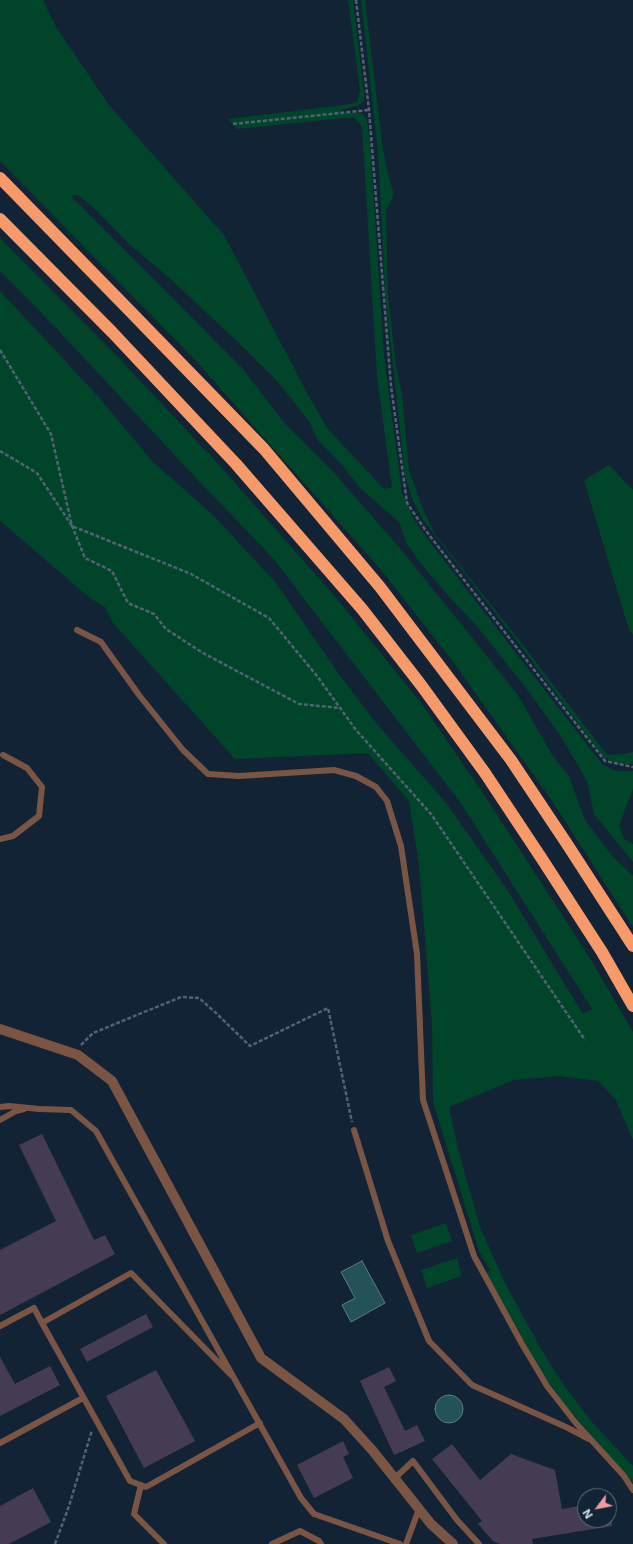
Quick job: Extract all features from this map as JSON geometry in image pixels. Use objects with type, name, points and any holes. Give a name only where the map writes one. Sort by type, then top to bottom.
[{"type":"highway","points":[[0,178],[128,308],[264,450],[380,587],[511,760],[633,946]]},
{"type":"highway","points":[[0,219],[112,332],[236,464],[362,609],[421,685],[485,773],[589,932],[633,1006]]},
{"type":"street","points":[[0,1029],[78,1055],[112,1081],[261,1358],[344,1419],[373,1451],[431,1524],[453,1544]]},
{"type":"lane","points":[[77,630],[101,642],[139,695],[183,750],[208,774],[239,776],[334,770],[356,776],[376,787],[387,801],[401,846],[417,954],[423,1100],[474,1256],[522,1344],[547,1386],[575,1422],[624,1476],[633,1490]]},
{"type":"lane","points":[[0,839],[13,836],[39,816],[42,788],[27,768],[3,755]]},
{"type":"lane","points":[[0,1107],[9,1106],[70,1110],[96,1131],[302,1498],[314,1514],[400,1544]]},
{"type":"lane","points":[[0,1120],[16,1111],[27,1108]]},
{"type":"lane","points":[[354,1130],[388,1241],[429,1341],[472,1385],[566,1427],[593,1442]]},
{"type":"lane","points":[[42,1323],[131,1274],[236,1380]]},
{"type":"lane","points":[[0,1326],[34,1308],[130,1481],[146,1487],[260,1423]]},
{"type":"lane","points":[[0,1443],[84,1398]]},
{"type":"lane","points":[[395,1478],[414,1461],[457,1520],[479,1544]]},
{"type":"lane","points":[[141,1485],[134,1514],[164,1544]]},
{"type":"lane","points":[[406,1544],[419,1508]]},
{"type":"lane","points":[[272,1544],[300,1531],[319,1541],[321,1544]]},
{"type":"path","points":[[356,0],[369,110],[391,386],[407,502],[426,531],[605,762],[633,767]]},
{"type":"path","points":[[234,124],[369,110]]},
{"type":"path","points":[[0,350],[51,434],[72,526],[85,558],[112,572],[128,603],[154,614],[166,629],[203,653],[299,704],[340,708]]},
{"type":"path","points":[[0,451],[37,473],[72,526],[191,574],[269,618],[317,676],[356,730],[431,814],[584,1040]]},
{"type":"path","points":[[73,1053],[93,1033],[181,997],[198,998],[216,1012],[250,1046],[328,1008],[354,1130]]},
{"type":"path","points":[[55,1544],[69,1506],[95,1418]]},
{"type":"green space","points":[[0,0],[43,0],[56,27],[109,105],[224,235],[313,404],[328,429],[384,489],[392,487],[377,377],[362,127],[354,117],[237,129],[228,119],[344,105],[357,102],[360,90],[348,0],[353,0],[364,101],[359,105],[341,110],[340,113],[362,113],[367,120],[370,142],[384,356],[402,492],[413,518],[430,542],[602,764],[615,771],[633,771],[633,789],[619,825],[624,839],[633,844],[633,862],[594,814],[587,781],[560,735],[526,688],[476,625],[450,598],[419,561],[406,542],[399,522],[359,487],[343,466],[317,439],[309,421],[277,381],[239,343],[165,274],[129,244],[92,206],[78,195],[71,196],[243,369],[285,424],[336,475],[404,553],[518,695],[552,755],[569,776],[585,820],[613,857],[633,876],[633,927],[552,801],[454,663],[382,571],[196,361],[0,161]]},
{"type":"green space","points":[[361,0],[365,0],[382,143],[388,175],[394,194],[386,211],[388,295],[396,366],[402,393],[409,470],[424,512],[435,534],[523,645],[607,755],[633,752],[633,764],[617,764],[603,757],[519,644],[423,520],[413,501],[405,476],[385,292],[378,152]]},
{"type":"green space","points":[[0,238],[119,358],[221,467],[337,599],[421,703],[485,796],[588,955],[633,1032],[633,1140],[616,1100],[598,1081],[559,1076],[514,1080],[449,1107],[459,1153],[480,1227],[504,1281],[541,1349],[565,1387],[592,1422],[633,1466],[633,1483],[566,1406],[542,1373],[486,1273],[490,1270],[479,1251],[433,1102],[432,1025],[419,865],[409,801],[368,753],[235,759],[113,623],[105,607],[90,598],[0,521],[0,291],[97,395],[152,461],[215,517],[276,583],[341,677],[377,724],[447,804],[508,891],[583,1014],[592,1009],[460,802],[272,557],[57,329],[0,271]]},
{"type":"green space","points":[[609,465],[633,490],[633,635],[629,630],[584,480]]},
{"type":"green space","points":[[446,1223],[452,1241],[417,1253],[411,1235]]},
{"type":"green space","points":[[457,1258],[462,1276],[427,1288],[421,1270]]},
{"type":"shaded area","points":[[362,1261],[385,1303],[351,1322],[342,1305],[355,1298],[341,1272]]},
{"type":"shaded area","points":[[449,1395],[459,1399],[463,1409],[459,1419],[449,1423],[439,1419],[435,1409],[439,1399]]},
{"type":"building","points":[[42,1134],[94,1240],[105,1235],[115,1254],[0,1315],[0,1250],[56,1221],[19,1145]]},
{"type":"building","points":[[146,1314],[153,1327],[87,1362],[80,1349]]},
{"type":"building","points":[[0,1357],[15,1384],[50,1366],[60,1385],[0,1416]]},
{"type":"building","points":[[389,1367],[396,1381],[384,1387],[405,1431],[417,1425],[425,1441],[394,1455],[360,1381]]},
{"type":"building","points":[[156,1370],[195,1441],[144,1468],[106,1396]]},
{"type":"building","points":[[343,1441],[349,1454],[343,1457],[353,1478],[314,1498],[297,1465]]},
{"type":"building","points":[[452,1444],[480,1480],[511,1454],[555,1470],[562,1509],[577,1506],[577,1528],[600,1528],[532,1539],[533,1544],[500,1544],[493,1541],[478,1524],[482,1521],[432,1459]]},
{"type":"building","points":[[33,1488],[51,1522],[9,1544],[0,1544],[0,1506]]}]
